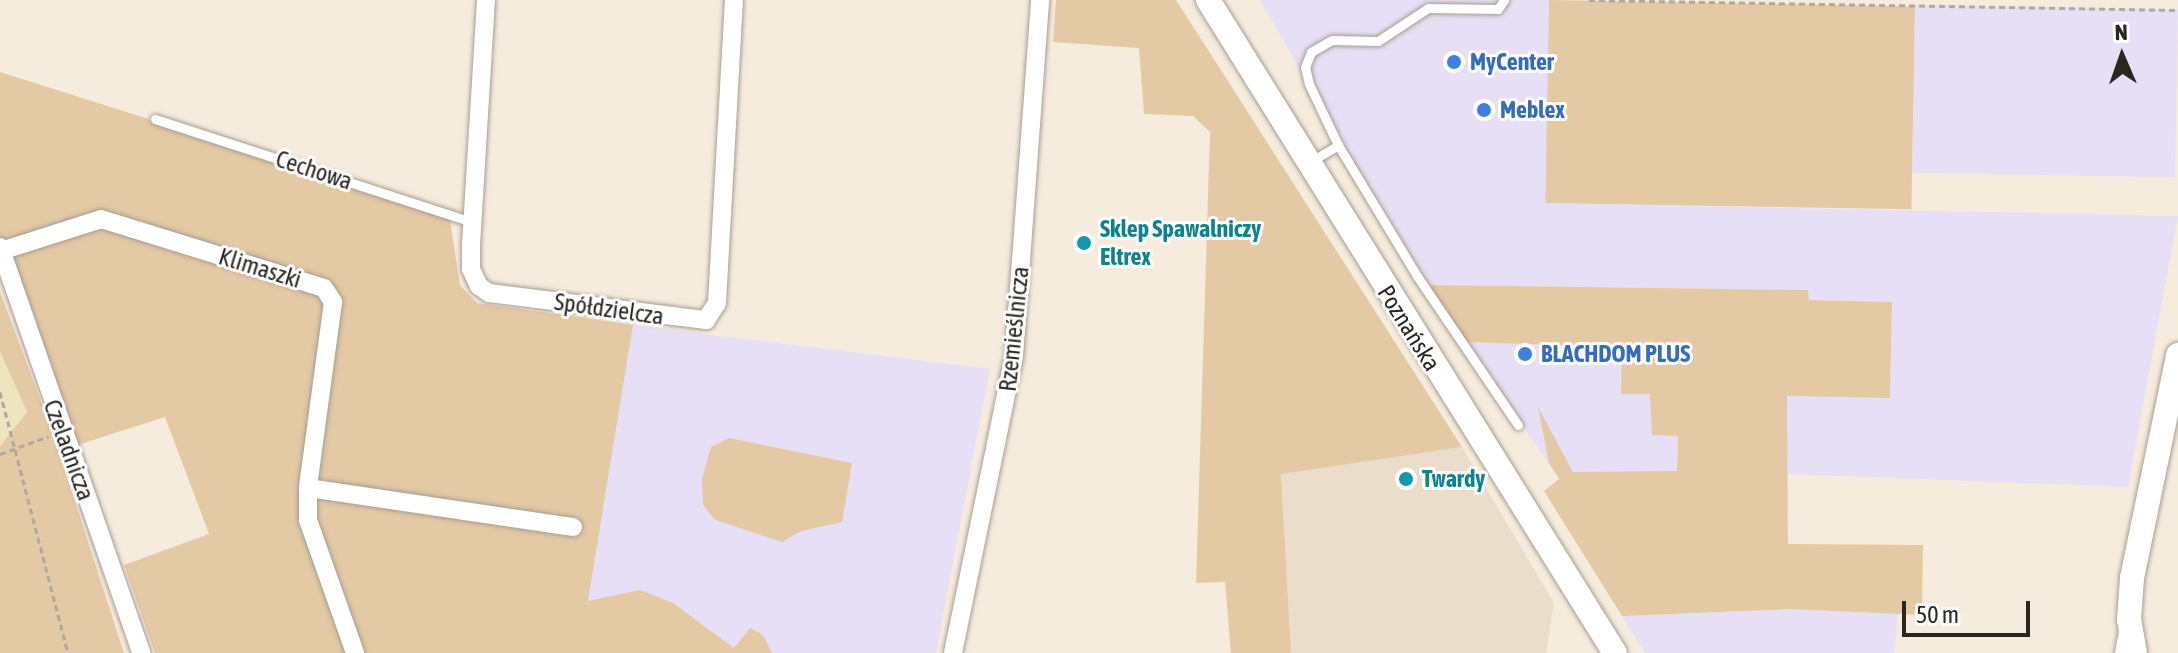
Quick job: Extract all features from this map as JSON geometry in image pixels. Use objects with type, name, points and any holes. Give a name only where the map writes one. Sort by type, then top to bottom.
[{"type":"main road","name":"Poznańska","points":[[1208,0],[1307,164],[1615,653]]},
{"type":"main road","points":[[2135,653],[2129,600],[2178,355]]},
{"type":"street","name":"Spółdzielcza","points":[[486,0],[471,269],[489,293],[706,320],[717,303],[734,0]]},
{"type":"street","name":"Rzemieślnicza","points":[[953,653],[1014,356],[1040,0]]},
{"type":"street","name":"Klimaszki","points":[[1,249],[101,219],[324,288],[333,302],[308,488],[308,520],[355,653]]},
{"type":"street","name":"Czeladnicza","points":[[1,249],[141,653]]},
{"type":"street","points":[[308,488],[573,527]]},
{"type":"lane","points":[[1504,0],[1498,9],[1428,8],[1378,41],[1332,40],[1311,52],[1305,67],[1309,84],[1338,145],[1417,276],[1518,425]]},
{"type":"lane","name":"Cechowa","points":[[155,119],[472,222]]},
{"type":"lane","points":[[1307,164],[1338,145]]},
{"type":"lane","points":[[2119,653],[2129,600]]},
{"type":"path","points":[[1589,0],[2178,10]]},
{"type":"path","points":[[0,392],[17,447],[68,653]]},
{"type":"path","points":[[0,454],[52,434]]},
{"type":"shaded area","points":[[1056,0],[1176,0],[1462,447],[1281,474],[1291,653],[1231,653],[1225,582],[1196,583],[1210,132],[1193,116],[1144,114],[1139,48],[1053,42]]},
{"type":"shaded area","points":[[1260,0],[1549,0],[1548,203],[2178,216],[2128,487],[1787,474],[1787,396],[1890,398],[1891,302],[1809,300],[1808,290],[1423,285]]},
{"type":"shaded area","points":[[1549,0],[1915,6],[1911,209],[1545,203]]},
{"type":"shaded area","points":[[1915,5],[2178,10],[2175,178],[1912,173]]},
{"type":"shaded area","points":[[0,72],[449,214],[460,285],[477,303],[633,325],[588,601],[640,590],[673,603],[734,648],[750,628],[763,635],[772,653],[155,653],[124,565],[209,534],[165,417],[71,447],[0,242]]},
{"type":"shaded area","points":[[1423,285],[1808,290],[1809,300],[1892,302],[1890,398],[1787,396],[1788,544],[1923,545],[1922,615],[1789,609],[1622,616],[1544,491],[1559,479],[1549,463],[1538,407],[1573,472],[1677,471],[1678,436],[1652,435],[1650,394],[1621,394],[1622,347],[1463,342]]},
{"type":"shaded area","points":[[0,292],[54,437],[124,653],[0,653],[0,446],[27,412],[0,352]]},
{"type":"shaded area","points":[[633,325],[990,369],[936,653],[772,653],[763,635],[734,648],[673,603],[588,602]]},
{"type":"shaded area","points":[[1463,342],[1622,347],[1651,394],[1652,435],[1678,436],[1678,471],[1560,479]]},
{"type":"shaded area","points":[[729,438],[852,463],[842,522],[801,531],[782,542],[715,520],[703,505],[702,479],[711,447]]},
{"type":"shaded area","points":[[1462,447],[1554,603],[1546,653],[1291,653],[1281,473]]},
{"type":"shaded area","points":[[1789,609],[1898,614],[1894,653],[1645,653],[1622,616]]},
{"type":"sand","points":[[0,352],[27,412],[0,446]]},
{"type":"place","name":"MyCenter","points":[[1454,62]]},
{"type":"place","name":"Meblex","points":[[1484,110]]},
{"type":"place","name":"Sklep Spawalniczy Eltrex","points":[[1084,243]]},
{"type":"place","name":"BLACHDOM PLUS","points":[[1525,354]]},
{"type":"place","name":"Twardy","points":[[1406,479]]}]
